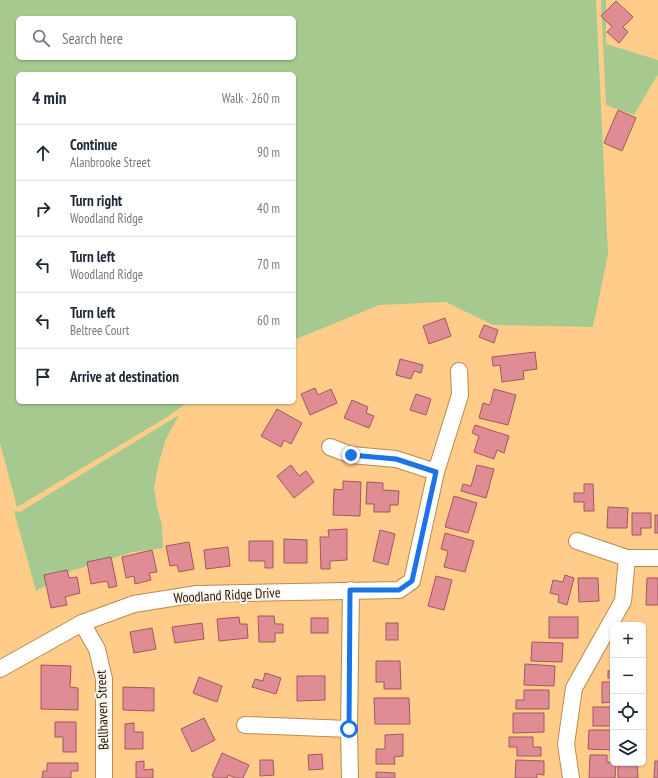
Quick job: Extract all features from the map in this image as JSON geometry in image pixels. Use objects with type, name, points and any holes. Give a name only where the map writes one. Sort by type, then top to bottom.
[{"type":"street","name":"Woodland Ridge Drive","points":[[0,669],[82,623],[134,604],[197,594],[399,590],[412,581],[436,472],[460,395],[459,371]]},
{"type":"street","points":[[330,447],[351,455],[396,459],[436,472]]},
{"type":"street","points":[[577,540],[627,558],[658,558]]},
{"type":"street","points":[[571,778],[566,744],[574,688],[623,601],[627,558]]},
{"type":"street","points":[[350,590],[350,778]]},
{"type":"street","name":"Bellhaven Street","points":[[82,623],[97,649],[104,679],[104,778]]},
{"type":"street","points":[[245,725],[349,729]]},
{"type":"green space","points":[[0,0],[596,0],[608,254],[593,327],[493,325],[446,302],[379,305],[296,339],[296,72],[16,72],[16,404],[186,404],[17,507],[0,443]]},
{"type":"green space","points":[[601,0],[606,0],[606,44],[658,60],[658,74],[634,115],[606,105]]},
{"type":"green space","points":[[179,415],[166,439],[159,462],[154,488],[162,525],[163,548],[133,552],[71,571],[36,591],[14,511],[20,512]]},
{"type":"building","points":[[616,1],[633,17],[623,27],[628,32],[619,43],[607,32],[612,27],[601,16]]},
{"type":"building","points":[[618,110],[636,118],[622,151],[604,143]]},
{"type":"building","points":[[445,318],[451,336],[429,344],[423,326]]},
{"type":"building","points":[[484,325],[498,330],[494,343],[479,337]]},
{"type":"building","points":[[535,352],[537,369],[523,371],[524,379],[502,382],[500,365],[493,366],[492,357]]},
{"type":"building","points":[[400,359],[423,365],[421,373],[414,371],[411,379],[396,375]]},
{"type":"building","points":[[315,388],[318,395],[331,389],[337,403],[310,415],[301,394]]},
{"type":"building","points":[[494,389],[516,395],[508,425],[479,418],[483,403],[490,405]]},
{"type":"building","points":[[416,394],[431,399],[426,415],[410,410]]},
{"type":"building","points":[[352,400],[368,407],[366,413],[374,416],[369,428],[344,418]]},
{"type":"building","points":[[277,409],[302,423],[291,444],[284,440],[281,447],[261,436]]},
{"type":"building","points":[[475,425],[509,436],[504,453],[497,450],[494,459],[474,452],[479,436],[472,433]]},
{"type":"building","points":[[291,465],[299,476],[306,471],[314,482],[294,498],[277,476]]},
{"type":"building","points":[[477,465],[494,469],[486,498],[461,491],[463,484],[471,486]]},
{"type":"building","points":[[343,481],[361,482],[360,516],[333,515],[334,489],[343,490]]},
{"type":"building","points":[[367,482],[383,483],[383,490],[399,491],[398,505],[390,505],[390,512],[374,512],[374,504],[366,504]]},
{"type":"building","points":[[584,484],[593,484],[594,511],[584,511],[584,502],[574,502],[574,493],[584,493]]},
{"type":"building","points":[[454,496],[477,503],[468,533],[445,527]]},
{"type":"building","points":[[608,507],[628,508],[627,528],[607,528]]},
{"type":"building","points":[[632,513],[651,513],[651,528],[641,528],[641,535],[632,535]]},
{"type":"building","points":[[655,515],[658,515],[658,533],[655,533]]},
{"type":"building","points":[[347,529],[347,560],[330,561],[330,569],[321,569],[320,537],[329,537],[328,530]]},
{"type":"building","points":[[380,530],[395,534],[388,565],[373,561]]},
{"type":"building","points":[[445,533],[474,541],[465,572],[444,567],[448,551],[441,549]]},
{"type":"building","points":[[284,539],[307,540],[307,563],[284,563]]},
{"type":"building","points":[[249,541],[273,541],[273,568],[265,568],[265,561],[249,561]]},
{"type":"building","points":[[189,542],[194,569],[179,572],[177,565],[170,566],[166,546]]},
{"type":"building","points":[[228,547],[230,566],[206,569],[204,550]]},
{"type":"building","points":[[152,550],[157,572],[149,573],[151,580],[135,584],[134,576],[126,578],[122,557]]},
{"type":"building","points":[[111,557],[117,586],[109,588],[107,581],[91,584],[87,562]]},
{"type":"building","points":[[67,570],[69,578],[77,577],[80,593],[65,597],[67,605],[51,608],[44,575]]},
{"type":"building","points":[[565,575],[574,578],[567,605],[558,602],[559,595],[550,593],[553,580],[563,582]]},
{"type":"building","points":[[436,576],[452,580],[444,610],[428,606]]},
{"type":"building","points":[[578,578],[598,578],[599,601],[579,602]]},
{"type":"building","points":[[647,578],[658,578],[658,605],[646,605]]},
{"type":"building","points":[[258,616],[274,616],[275,624],[283,624],[283,633],[275,633],[275,642],[259,642]]},
{"type":"building","points":[[239,617],[240,624],[247,624],[248,638],[219,641],[217,619]]},
{"type":"building","points":[[549,617],[578,617],[578,638],[549,638]]},
{"type":"building","points":[[311,618],[328,618],[328,633],[311,633]]},
{"type":"building","points":[[202,623],[204,639],[175,643],[172,627]]},
{"type":"building","points":[[386,623],[398,623],[398,640],[386,640]]},
{"type":"building","points":[[152,628],[156,649],[134,653],[130,632]]},
{"type":"building","points":[[532,642],[563,643],[562,662],[531,661]]},
{"type":"building","points":[[376,661],[400,661],[401,689],[384,689],[384,682],[376,682]]},
{"type":"building","points":[[525,664],[555,666],[554,686],[524,685]]},
{"type":"building","points":[[41,665],[71,666],[70,687],[78,688],[78,710],[41,709]]},
{"type":"building","points":[[608,671],[610,671],[610,678],[608,678]]},
{"type":"building","points":[[265,673],[281,678],[276,694],[252,687],[255,679],[263,681]]},
{"type":"building","points":[[297,676],[325,676],[325,700],[297,701]]},
{"type":"building","points":[[199,677],[222,686],[217,702],[193,693]]},
{"type":"building","points":[[602,682],[610,682],[610,702],[602,703]]},
{"type":"building","points":[[123,687],[154,688],[154,711],[123,710]]},
{"type":"building","points":[[524,690],[549,690],[549,709],[516,709],[516,700],[524,700]]},
{"type":"building","points":[[374,698],[409,698],[410,724],[375,724]]},
{"type":"building","points":[[593,707],[610,707],[610,726],[593,726]]},
{"type":"building","points":[[513,713],[544,713],[544,732],[513,733]]},
{"type":"building","points":[[204,718],[215,740],[192,752],[181,729]]},
{"type":"building","points":[[55,722],[76,722],[76,752],[63,752],[63,737],[55,737]]},
{"type":"building","points":[[134,723],[134,732],[143,732],[143,749],[125,749],[125,724]]},
{"type":"building","points":[[589,730],[610,730],[610,750],[588,749]]},
{"type":"building","points":[[403,734],[403,756],[394,757],[395,764],[376,764],[376,749],[385,749],[385,735]]},
{"type":"building","points":[[509,737],[533,737],[533,747],[541,747],[541,756],[517,756],[517,747],[509,747]]},
{"type":"building","points":[[222,753],[249,765],[243,778],[236,778],[228,775],[227,778],[215,778],[212,776]]},
{"type":"building","points":[[322,754],[323,769],[309,770],[308,755]]},
{"type":"building","points":[[590,755],[607,755],[607,762],[610,762],[610,766],[616,766],[615,778],[589,778]]},
{"type":"building","points":[[260,760],[273,760],[274,775],[260,776]]},
{"type":"building","points":[[516,760],[544,761],[544,775],[537,774],[537,778],[515,778]]},
{"type":"building","points":[[144,761],[144,770],[153,769],[153,778],[136,778],[136,762]]},
{"type":"building","points":[[655,761],[658,761],[658,778],[654,778]]},
{"type":"building","points":[[47,763],[78,763],[78,771],[71,771],[71,778],[42,778],[43,771],[47,771]]},
{"type":"building","points":[[618,766],[637,766],[638,778],[618,778]]},
{"type":"building","points":[[376,772],[395,773],[395,778],[376,778]]},
{"type":"route","points":[[349,729],[350,590],[399,590],[412,581],[436,472],[396,459],[351,455]]}]
